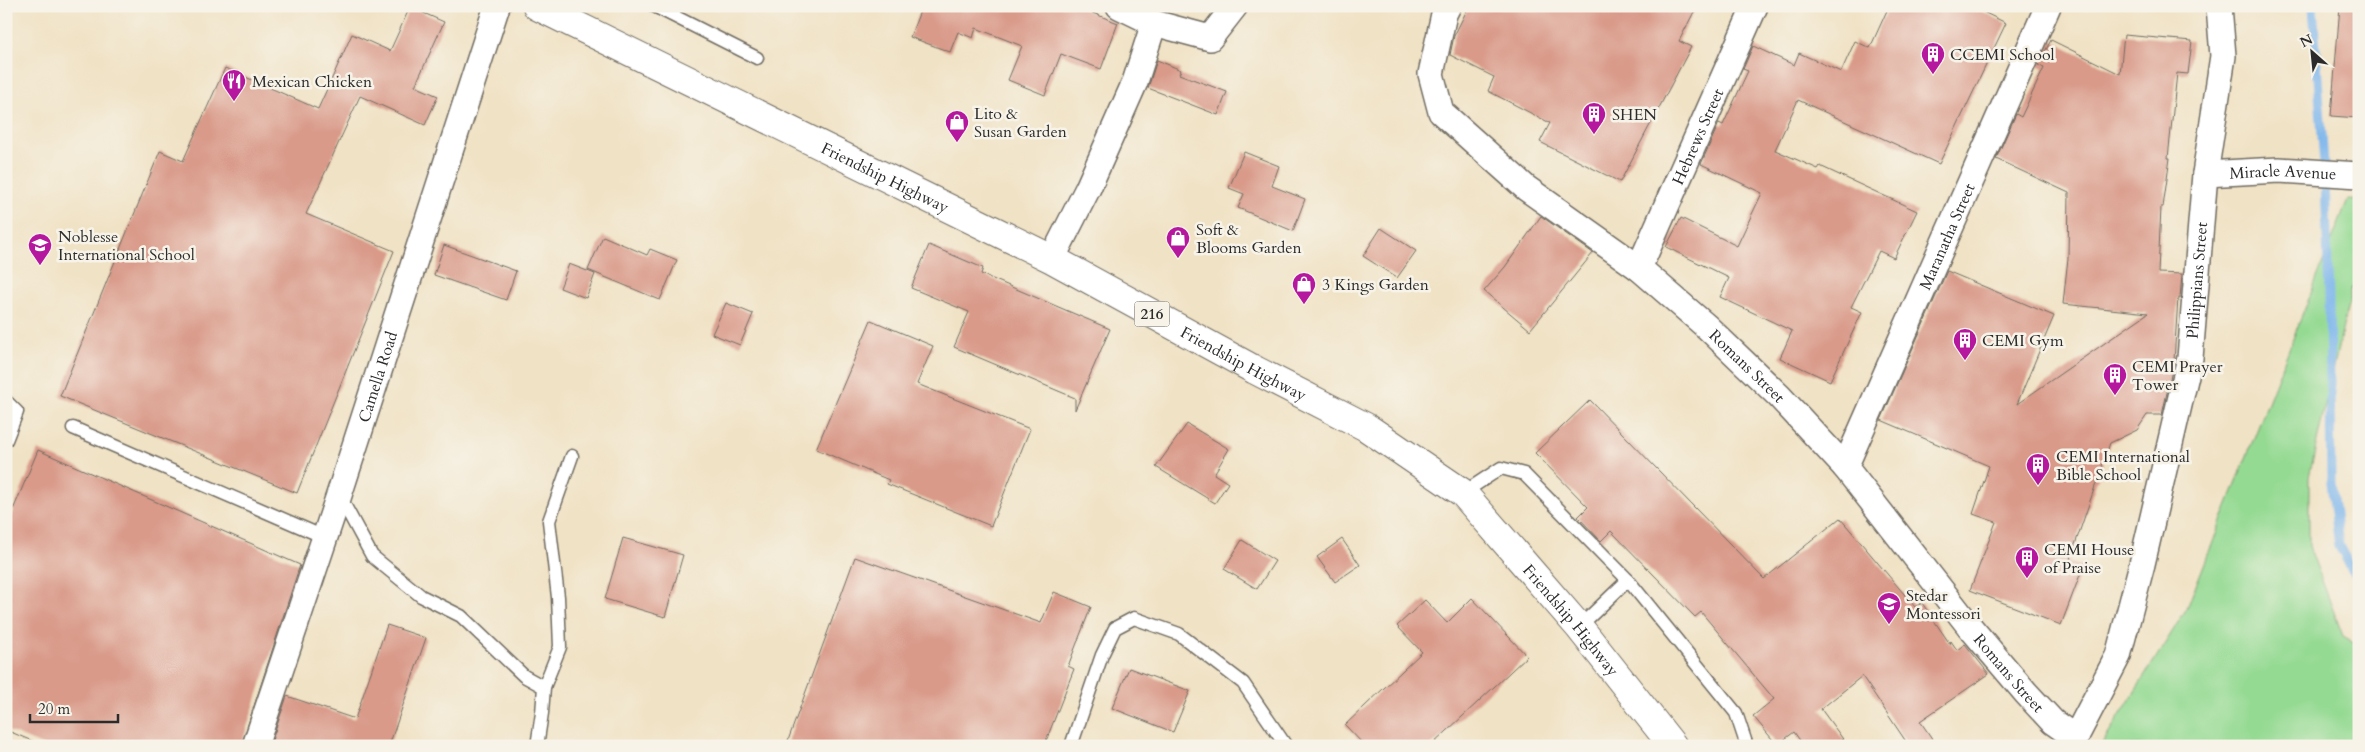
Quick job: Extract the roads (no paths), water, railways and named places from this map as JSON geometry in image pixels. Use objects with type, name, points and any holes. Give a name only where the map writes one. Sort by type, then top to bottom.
[{"type":"main road","name":"Friendship Highway","points":[[538,6],[1052,259],[1255,370],[1366,427],[1462,493],[1579,627],[1673,746]]},
{"type":"street","name":"Camella Road","points":[[254,746],[339,495],[497,6]]},
{"type":"street","points":[[1119,6],[1154,23],[1210,38],[1235,6]]},
{"type":"street","name":"Hebrews Street","points":[[1640,268],[1755,6]]},
{"type":"street","name":"Maranatha Street","points":[[1845,467],[2048,6]]},
{"type":"street","name":"Philippians Street","points":[[2073,742],[2118,656],[2142,564],[2188,367],[2205,174],[2224,56],[2219,6]]},
{"type":"street","name":"Romans Street","points":[[1446,10],[1431,74],[1441,112],[1526,188],[1640,268],[1707,327],[1773,390],[1845,467],[1970,628],[2073,742]]},
{"type":"street","points":[[1052,259],[1088,188],[1135,82],[1154,23]]},
{"type":"street","name":"Miracle Avenue","points":[[2205,174],[2280,170],[2359,175]]},
{"type":"lane","points":[[654,6],[757,58]]},
{"type":"lane","points":[[6,401],[17,412],[6,440]]},
{"type":"lane","points":[[73,428],[324,536]]},
{"type":"lane","points":[[536,746],[542,713],[544,687],[560,647],[558,598],[549,521],[572,456]]},
{"type":"lane","points":[[1462,493],[1501,468],[1524,474],[1628,580],[1736,713],[1747,746]]},
{"type":"lane","points":[[339,495],[372,556],[421,596],[460,616],[524,676],[544,687]]},
{"type":"lane","points":[[1579,627],[1628,580]]},
{"type":"lane","points":[[1071,746],[1102,655],[1115,628],[1134,618],[1179,634],[1243,683],[1286,746]]},
{"type":"waterway","points":[[2313,6],[2325,179],[2329,295],[2331,482],[2339,546],[2359,583]]},
{"type":"place","name":"CCEMI School","points":[[1933,75]]},
{"type":"place","name":"Mexican Chicken","points":[[234,102]]},
{"type":"place","name":"SHEN","points":[[1594,135]]},
{"type":"place","name":"Lito & Susan Garden","points":[[957,143]]},
{"type":"place","name":"Soft & Blooms Garden","points":[[1178,259]]},
{"type":"place","name":"Noblesse International School","points":[[40,266]]},
{"type":"place","name":"3 Kings Garden","points":[[1304,305]]},
{"type":"place","name":"CEMI Gym","points":[[1965,361]]},
{"type":"place","name":"CEMI Prayer Tower","points":[[2115,396]]},
{"type":"place","name":"CEMI International Bible School","points":[[2038,486]]},
{"type":"place","name":"CEMI House of Praise","points":[[2027,579]]},
{"type":"place","name":"Stedar Montessori","points":[[1889,625]]}]
